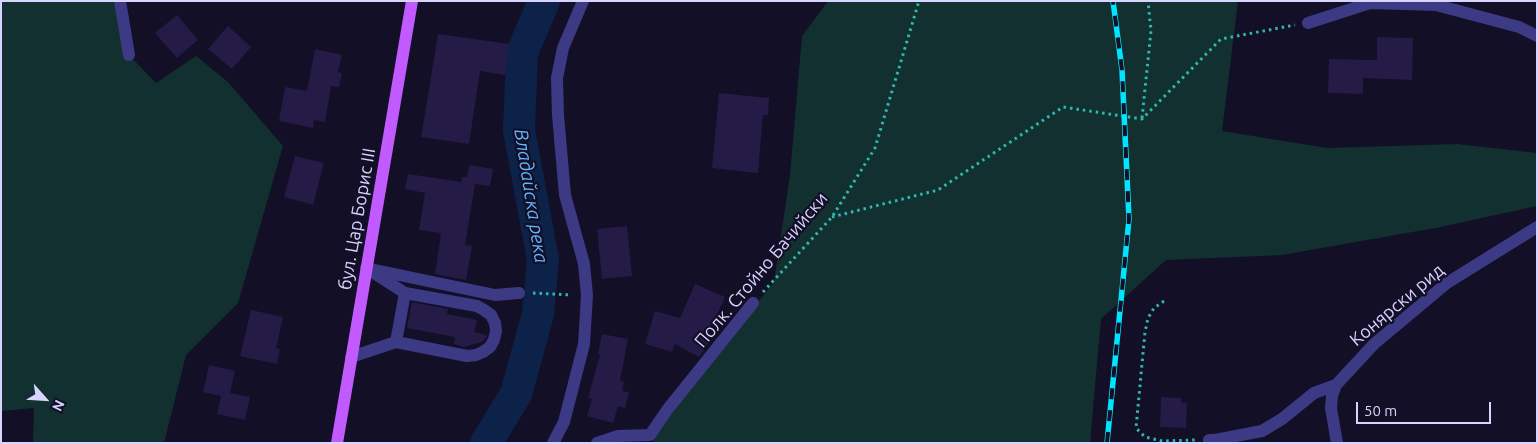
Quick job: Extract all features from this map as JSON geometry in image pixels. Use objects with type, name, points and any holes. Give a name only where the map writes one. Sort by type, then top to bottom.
[{"type":"main road","name":"бул. Цар Борис III","points":[[336,443],[412,1]]},
{"type":"street","points":[[120,1],[130,55]]},
{"type":"street","points":[[553,443],[564,422],[584,344],[587,295],[584,264],[565,196],[558,115],[557,78],[563,48],[583,1]]},
{"type":"street","points":[[1308,22],[1370,3],[1436,5],[1519,27],[1537,36]]},
{"type":"street","name":"Конярски рид","points":[[1336,385],[1374,344],[1447,283],[1537,227]]},
{"type":"street","points":[[351,357],[396,342],[467,356],[476,355],[490,347],[496,331],[495,323],[491,316],[477,306],[405,293],[366,268]]},
{"type":"street","points":[[366,268],[495,295],[519,293]]},
{"type":"street","points":[[396,342],[405,293]]},
{"type":"street","name":"Полк. Стойно Бачийски","points":[[597,443],[618,436],[648,439],[667,410],[753,303]]},
{"type":"street","points":[[1209,440],[1224,439],[1262,431],[1282,419],[1314,393],[1336,385]]},
{"type":"street","points":[[1336,385],[1332,396],[1331,408],[1337,443]]},
{"type":"path","name":"Полк. Стойно Бачийски","points":[[753,303],[832,217],[875,148],[919,1]]},
{"type":"path","points":[[1142,119],[1151,31],[1148,1]]},
{"type":"path","points":[[1142,119],[1221,38],[1308,22]]},
{"type":"path","points":[[832,217],[938,190],[1063,107],[1142,119]]},
{"type":"path","points":[[519,293],[560,294]]},
{"type":"path","points":[[1164,301],[1154,308],[1148,318],[1136,428],[1145,437],[1162,441],[1209,440]]},
{"type":"green space","points":[[1,1],[120,1],[129,55],[156,83],[196,56],[228,82],[283,146],[238,303],[186,355],[164,443],[33,443],[34,408],[1,411]]},
{"type":"green space","points":[[828,1],[1238,1],[1222,131],[1327,148],[1457,144],[1537,153],[1537,206],[1441,227],[1282,255],[1166,260],[1101,319],[1090,443],[653,443],[656,431],[774,282],[790,175],[802,36]]},
{"type":"building","points":[[177,15],[198,40],[177,58],[155,33]]},
{"type":"building","points":[[228,26],[251,47],[232,69],[208,49]]},
{"type":"building","points":[[438,34],[510,44],[505,75],[480,71],[469,144],[421,137]]},
{"type":"building","points":[[1377,37],[1413,38],[1412,80],[1363,78],[1363,94],[1328,93],[1329,59],[1377,60]]},
{"type":"building","points":[[315,49],[342,55],[338,72],[342,73],[339,87],[331,86],[325,122],[314,120],[313,128],[279,121],[285,87],[307,91]]},
{"type":"building","points":[[719,93],[769,98],[768,115],[763,115],[758,173],[712,168]]},
{"type":"building","points":[[295,156],[324,163],[313,205],[284,197]]},
{"type":"building","points":[[469,165],[493,169],[490,186],[475,184],[465,245],[472,246],[466,280],[435,274],[441,233],[419,230],[425,193],[405,189],[408,174],[461,182],[462,177],[467,177]]},
{"type":"building","points":[[627,226],[632,276],[602,279],[597,229]]},
{"type":"building","points":[[695,284],[725,297],[707,337],[712,339],[699,357],[675,344],[672,352],[645,344],[655,311],[680,318]]},
{"type":"building","points":[[412,302],[448,309],[447,314],[477,320],[474,332],[487,335],[482,342],[464,347],[454,344],[455,337],[407,328]]},
{"type":"building","points":[[251,310],[283,317],[276,348],[280,349],[277,364],[240,356]]},
{"type":"building","points":[[602,334],[628,339],[620,381],[624,382],[622,391],[629,392],[625,408],[618,406],[613,423],[587,416],[592,399],[588,398],[600,355],[598,354]]},
{"type":"building","points":[[209,365],[235,371],[230,393],[250,397],[245,420],[217,414],[221,396],[203,392]]},
{"type":"building","points":[[1161,397],[1181,398],[1181,403],[1187,403],[1186,428],[1160,427]]},
{"type":"waterway","name":"Владайска река","points":[[486,443],[516,394],[538,314],[543,260],[519,130],[522,53],[544,1]]},
{"type":"railway","points":[[1107,443],[1129,219],[1122,70],[1113,1]]}]
